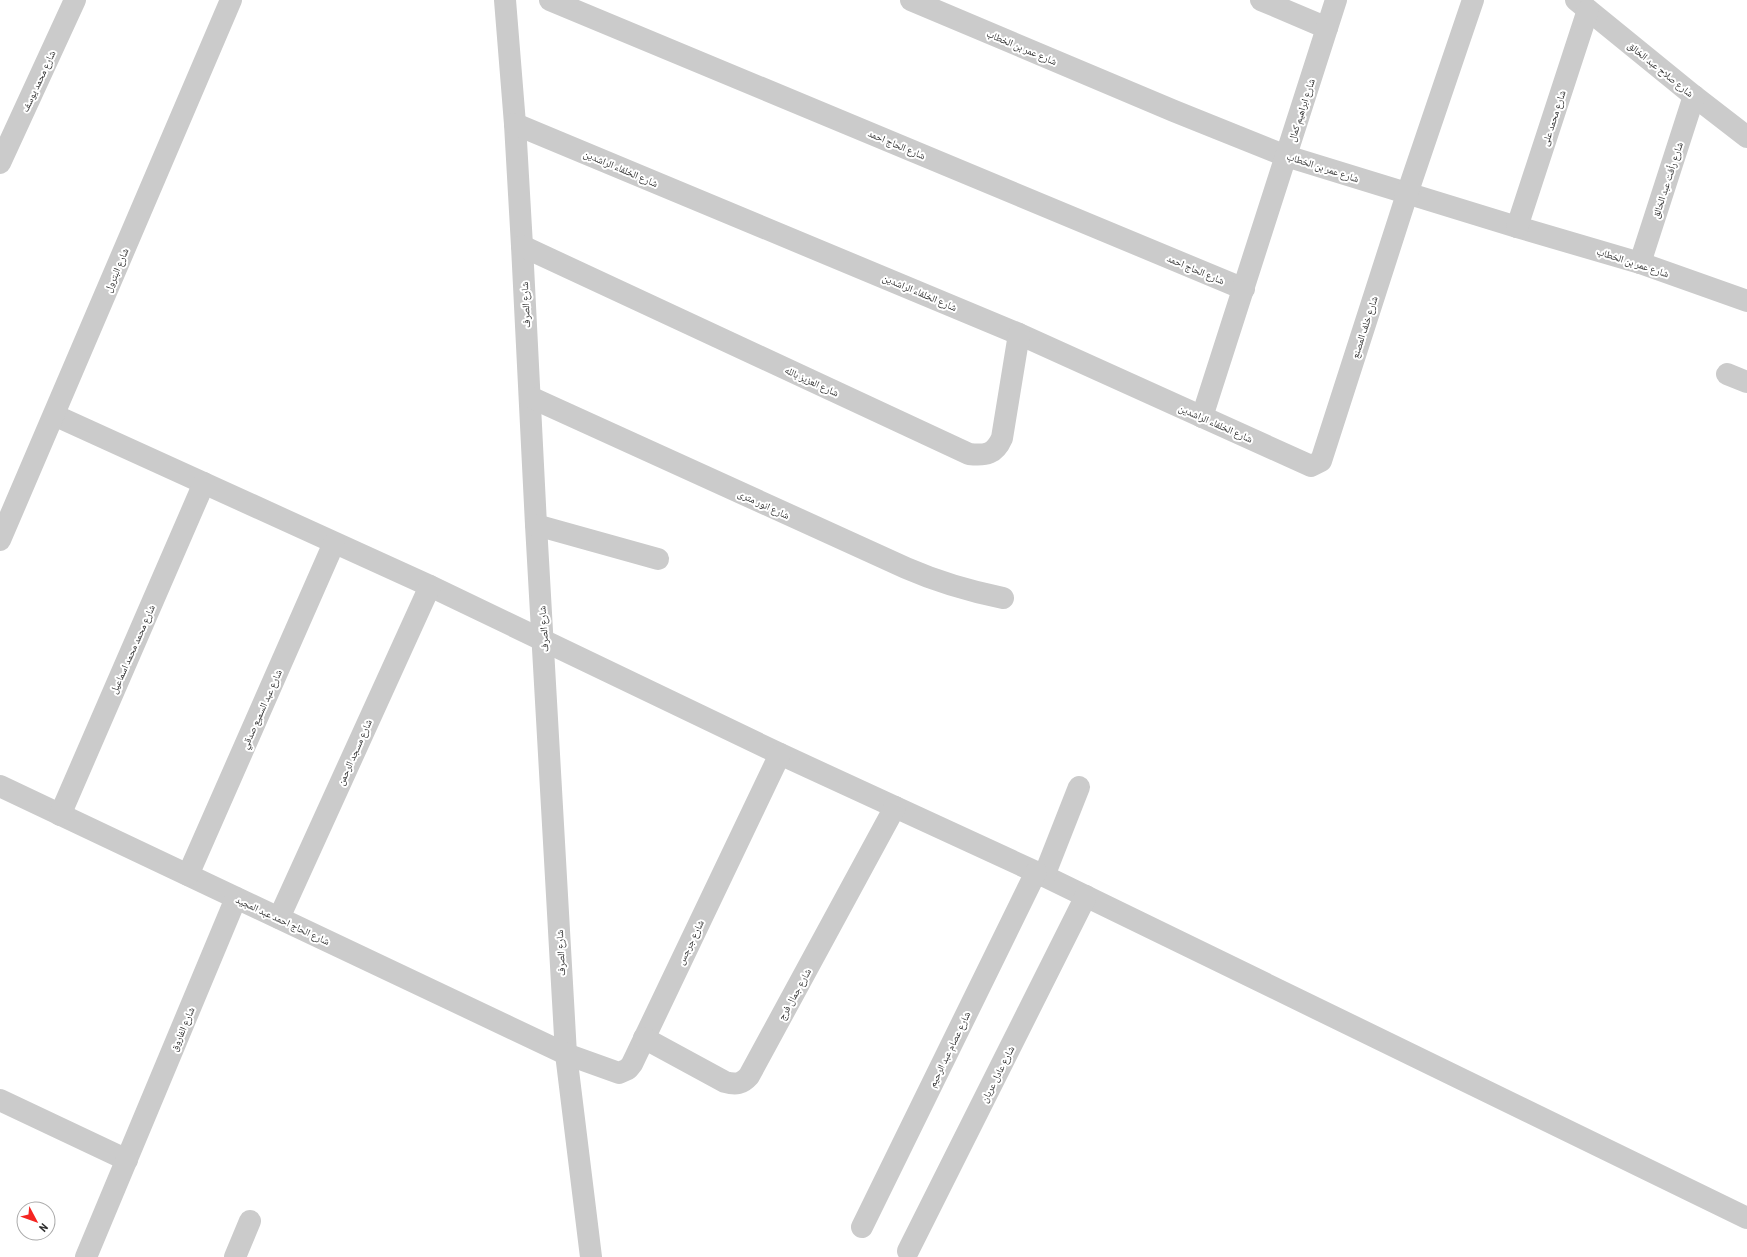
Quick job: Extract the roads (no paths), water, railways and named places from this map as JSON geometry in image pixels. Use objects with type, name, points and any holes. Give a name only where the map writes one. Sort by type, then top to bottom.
[{"type":"street","name":"شارع محمد يوسف","points":[[0,163],[75,0]]},
{"type":"street","name":"شارع البترول","points":[[0,540],[6,509],[54,415],[232,0]]},
{"type":"street","name":"شارع الصرف","points":[[505,0],[515,124],[566,1054],[591,1257]]},
{"type":"street","name":"شارع الحاج احمد","points":[[550,0],[1244,289]]},
{"type":"street","name":"شارع عمر بن الخطاب","points":[[911,0],[1174,111],[1286,156],[1407,194],[1640,263],[1747,301]]},
{"type":"street","points":[[1260,0],[1327,28]]},
{"type":"street","name":"شارع ابراهيم كمال","points":[[1202,417],[1336,0]]},
{"type":"street","name":"شارع خلف المصنع","points":[[1321,461],[1407,194],[1473,0]]},
{"type":"street","name":"شارع صلاح عبد الخالق","points":[[1582,5],[1747,137]]},
{"type":"street","name":"شارع محمد على","points":[[1517,227],[1582,5]]},
{"type":"street","name":"شارع رأفت عبد الخالق","points":[[1640,263],[1694,96]]},
{"type":"street","name":"شارع الخلفاء الراشدين","points":[[515,124],[1019,334],[1305,464],[1311,466],[1321,461]]},
{"type":"street","name":"شارع العزيز بالله","points":[[522,246],[969,454],[981,456],[990,452],[998,447],[1002,438],[1019,334]]},
{"type":"street","points":[[1727,374],[1747,382]]},
{"type":"street","name":"شارع انور مترى","points":[[530,397],[906,568],[935,580],[969,591],[1003,598]]},
{"type":"street","points":[[54,415],[430,586],[780,754],[1040,874],[1747,1218]]},
{"type":"street","name":"شارع محمد محمد اسماعيل","points":[[60,815],[204,483]]},
{"type":"street","points":[[536,525],[658,559]]},
{"type":"street","name":"شارع عبد السميع صدقي","points":[[188,875],[334,543]]},
{"type":"street","name":"شارع مسجد الرحمن","points":[[279,918],[430,586]]},
{"type":"street","name":"شارع جرجس","points":[[566,1054],[613,1072],[624,1072],[632,1064],[780,754]]},
{"type":"street","name":"شارع الحاج احمد عبد المجيد","points":[[0,786],[566,1054]]},
{"type":"street","name":"شارع عصام عبد الرحيم","points":[[862,1227],[1040,874],[1078,787]]},
{"type":"street","name":"شارع جمال فرج","points":[[644,1038],[725,1082],[734,1084],[743,1082],[749,1076],[895,807]]},
{"type":"street","name":"شارع عادل عريان","points":[[908,1251],[1086,896]]},
{"type":"street","name":"شارع الفاروق","points":[[86,1257],[236,898]]},
{"type":"street","points":[[0,1100],[127,1160]]},
{"type":"street","points":[[235,1257],[250,1221]]}]
